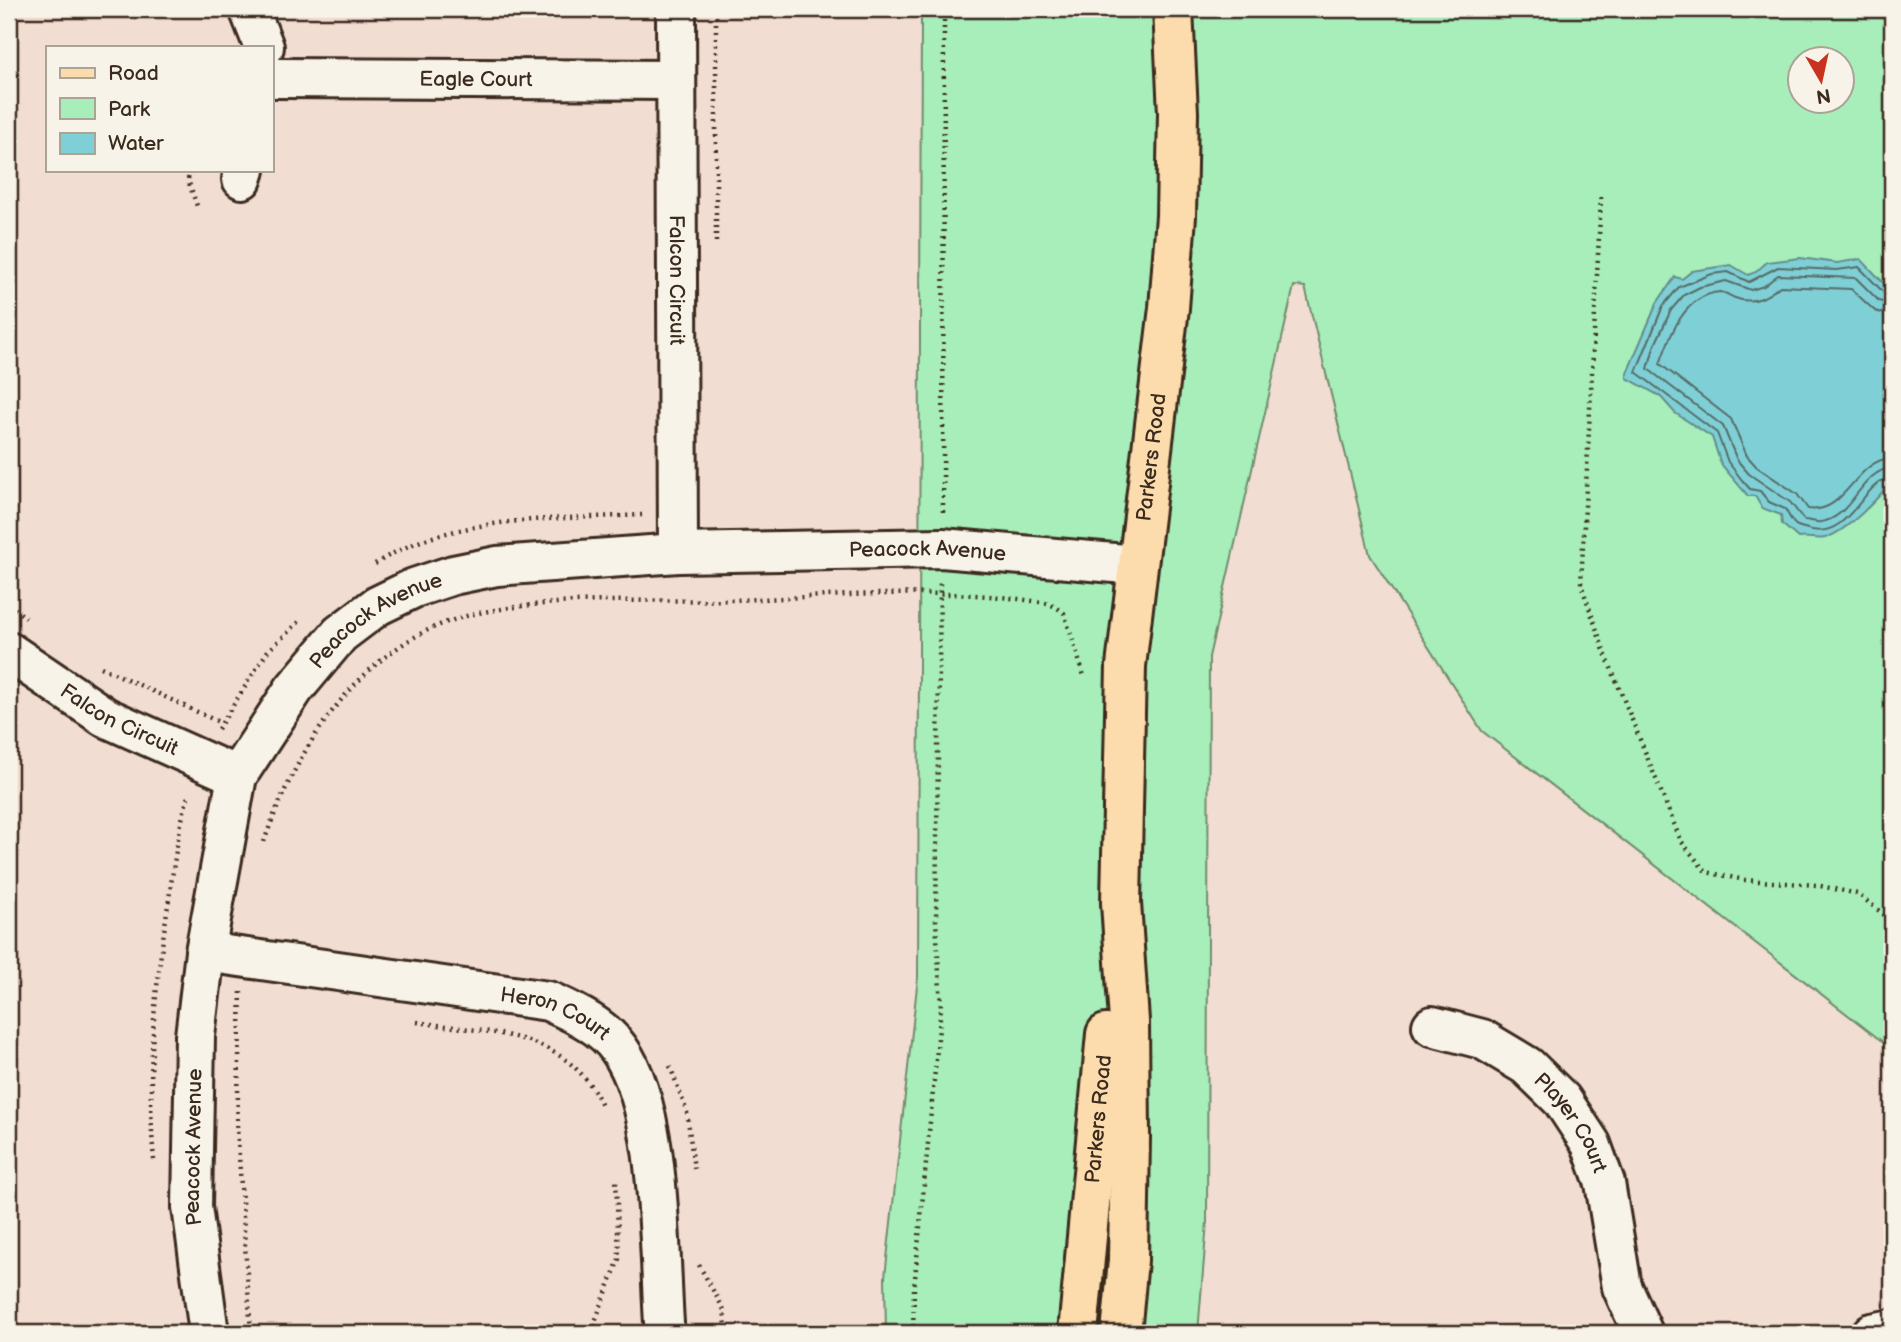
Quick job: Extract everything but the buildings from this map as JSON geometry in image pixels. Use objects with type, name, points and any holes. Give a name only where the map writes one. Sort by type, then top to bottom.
[{"type":"main road","name":"Parkers Road","points":[[1079,1333],[1121,903],[1126,666],[1170,308],[1176,216],[1178,114],[1173,9]]},
{"type":"main road","name":"Parkers Road","points":[[1121,903],[1129,1021],[1130,1112],[1128,1259],[1121,1333]]},
{"type":"street","name":"Eagle Court","points":[[249,9],[262,46]]},
{"type":"street","name":"Falcon Circuit","points":[[676,9],[678,553]]},
{"type":"street","name":"Eagle Court","points":[[273,70],[675,80]]},
{"type":"street","name":"Peacock Avenue","points":[[209,1333],[192,1207],[195,1036],[205,952],[237,776],[294,689],[340,634],[377,606],[453,575],[497,566],[678,553],[942,548],[1137,565]]},
{"type":"street","name":"Falcon Circuit","points":[[9,652],[105,717],[237,776]]},
{"type":"street","name":"Heron Court","points":[[205,952],[548,1001],[586,1018],[619,1049],[639,1094],[652,1140],[664,1323]]},
{"type":"street","name":"Player Court","points":[[1432,1026],[1482,1039],[1527,1066],[1562,1100],[1591,1144],[1605,1183],[1622,1287],[1643,1333]]},
{"type":"street","name":"Player Court","points":[[1614,1333],[1622,1287]]},
{"type":"street","points":[[1872,1333],[1892,1329]]},
{"type":"path","points":[[913,1333],[914,1289],[941,1007],[936,921],[939,594],[943,509],[944,9]]},
{"type":"path","points":[[189,172],[188,180],[197,206]]},
{"type":"path","points":[[1601,197],[1581,584],[1681,841],[1706,872],[1745,880],[1816,885],[1858,894],[1892,921]]},
{"type":"path","points":[[930,509],[943,509]]},
{"type":"path","points":[[373,565],[394,551],[468,527],[677,513]]},
{"type":"path","points":[[261,852],[296,771],[330,713],[384,659],[439,625],[495,610],[559,604],[939,594],[1042,602],[1064,613],[1085,679]]},
{"type":"path","points":[[9,604],[35,625]]},
{"type":"path","points":[[154,1161],[150,1058],[161,948],[182,816],[202,759],[221,723],[268,652],[303,618]]},
{"type":"path","points":[[99,666],[141,688],[221,723]]},
{"type":"path","points":[[244,958],[237,1128],[251,1333]]},
{"type":"path","points":[[241,996],[254,997]]},
{"type":"path","points":[[415,1022],[535,1041],[560,1054],[581,1070],[606,1113]]},
{"type":"path","points":[[667,1061],[682,1091],[694,1173]]},
{"type":"path","points":[[594,1333],[599,1310],[619,1259],[616,1170]]},
{"type":"path","points":[[698,1259],[700,1268],[724,1310],[727,1333]]},
{"type":"green space","points":[[921,9],[1892,9],[1892,1049],[1482,731],[1370,555],[1305,287],[1294,286],[1209,657],[1207,1222],[1198,1333],[886,1333],[885,1277],[918,977]]},
{"type":"water","points":[[1800,258],[1837,263],[1861,259],[1892,292],[1892,481],[1853,521],[1825,538],[1798,538],[1782,524],[1781,515],[1762,508],[1755,496],[1748,496],[1721,464],[1712,437],[1675,413],[1660,396],[1627,378],[1657,303],[1675,277],[1682,279],[1692,271],[1731,265],[1748,275],[1767,262]]}]
